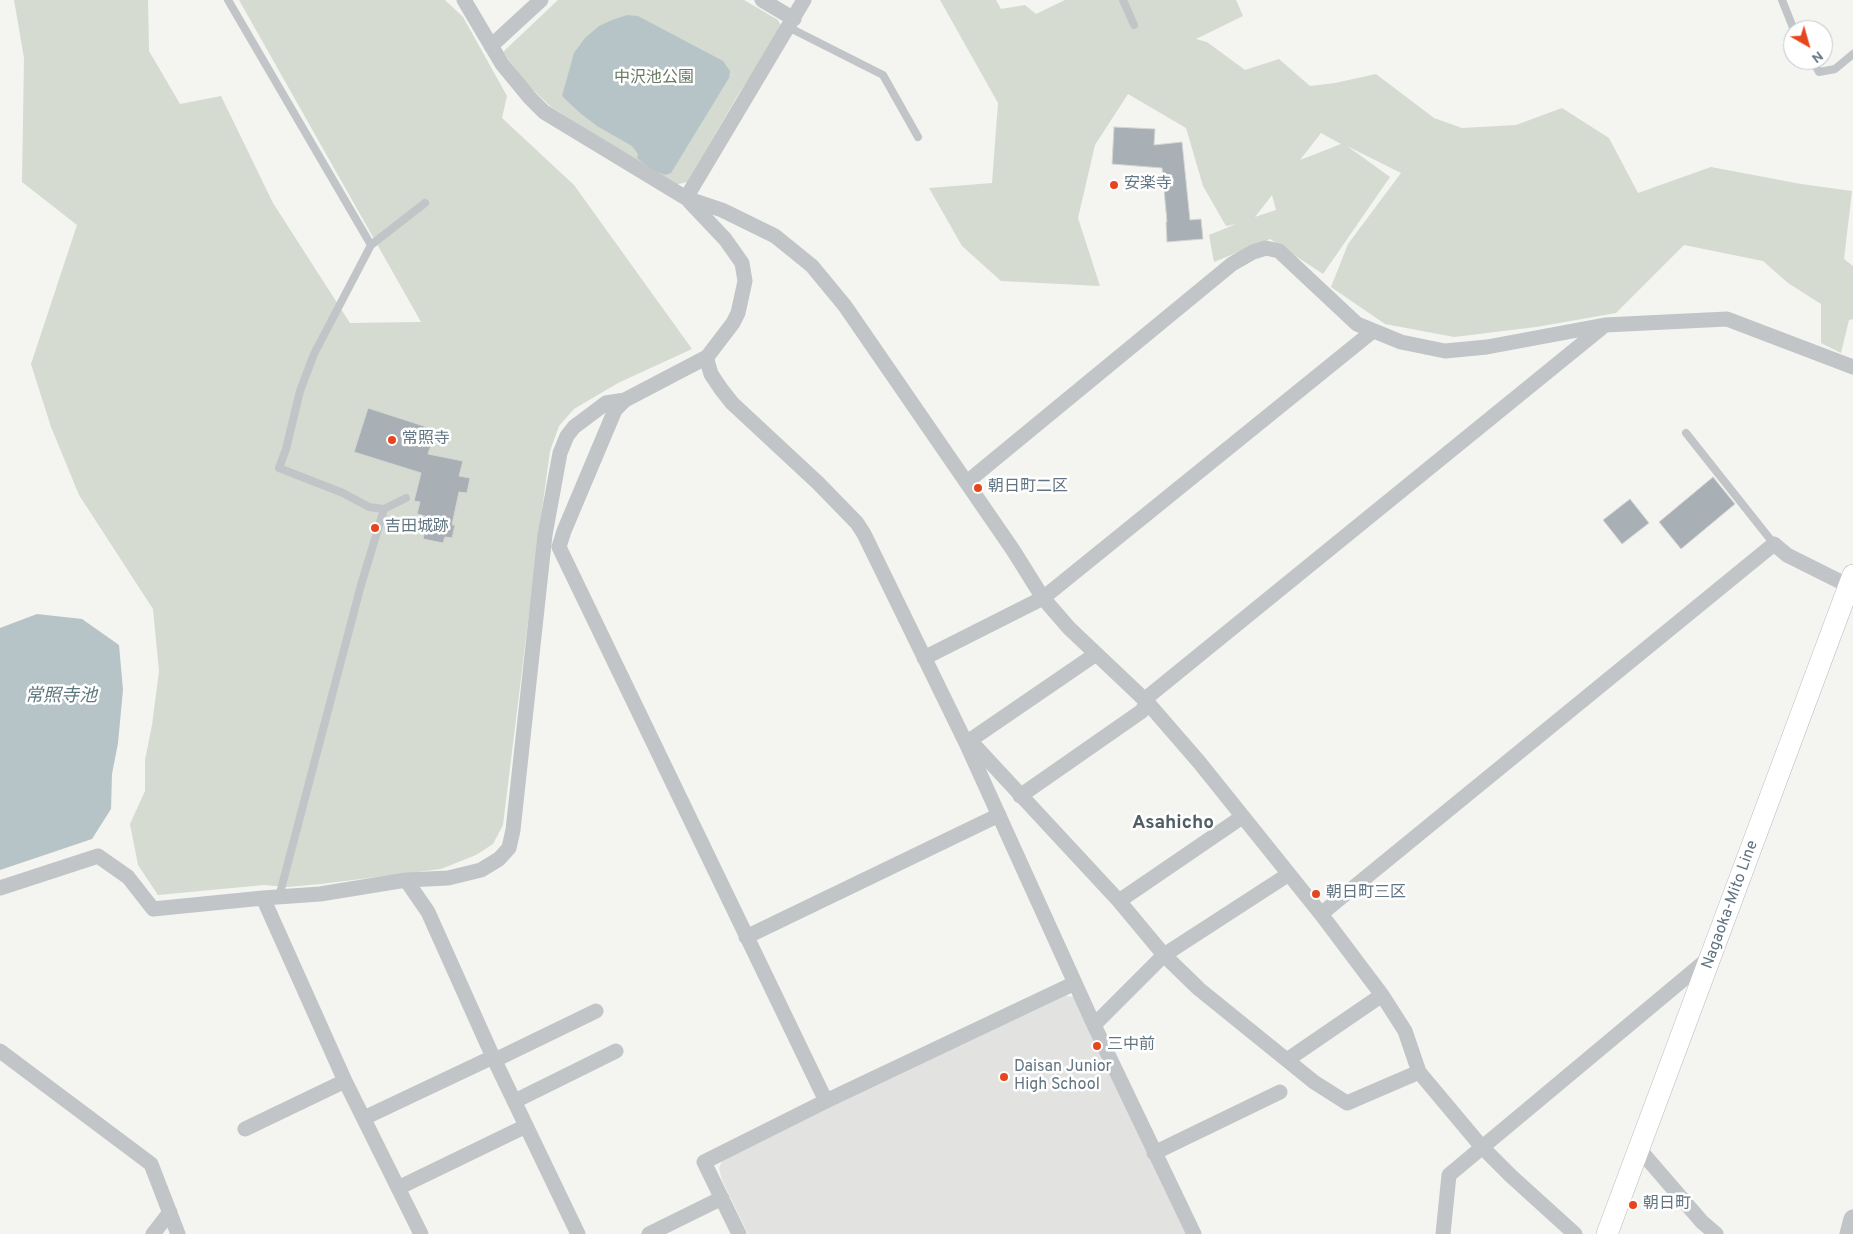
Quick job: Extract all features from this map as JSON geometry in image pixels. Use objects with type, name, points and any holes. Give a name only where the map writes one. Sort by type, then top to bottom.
[{"type":"main road","name":"Nagaoka-Mito Line","points":[[1607,1234],[1851,580]]},
{"type":"street","points":[[464,0],[502,64],[544,112],[686,198],[722,210],[775,236],[812,266],[845,306],[967,482],[1043,598],[1069,628],[1147,702],[1199,762],[1289,874],[1382,995],[1405,1031],[1419,1072],[1481,1146],[1575,1234]]},
{"type":"street","points":[[491,46],[541,0]]},
{"type":"street","points":[[762,0],[791,23]]},
{"type":"street","points":[[686,198],[804,0]]},
{"type":"street","points":[[0,888],[98,856],[128,877],[153,909],[320,894],[406,880],[448,878],[481,870],[499,859],[508,848],[513,830],[545,535],[560,453],[567,436],[574,427],[606,404],[625,400],[708,357],[733,323],[738,313],[745,281],[744,271],[737,255],[725,239],[686,198]]},
{"type":"street","points":[[967,482],[1224,270],[1253,252],[1266,248],[1279,251],[1356,324],[1401,342],[1445,351],[1487,347],[1605,325],[1727,319],[1853,367]]},
{"type":"street","points":[[1020,796],[1142,711],[1150,695],[1605,325]]},
{"type":"street","points":[[924,658],[1043,598],[1373,331]]},
{"type":"street","points":[[708,357],[711,374],[720,389],[732,403],[818,483],[857,523],[864,534],[966,742],[1094,1025],[1194,1234]]},
{"type":"street","points":[[625,400],[615,410],[559,547],[826,1101]]},
{"type":"street","points":[[1320,914],[1774,544],[1787,555],[1851,580]]},
{"type":"street","points":[[966,742],[1096,654]]},
{"type":"street","points":[[966,742],[977,748],[1119,901],[1164,955],[1199,989],[1314,1082],[1347,1103],[1419,1072]]},
{"type":"street","points":[[746,937],[999,815]]},
{"type":"street","points":[[1119,901],[1242,817]]},
{"type":"street","points":[[1094,1025],[1164,955],[1289,874]]},
{"type":"street","points":[[406,880],[428,912],[494,1058],[578,1234]]},
{"type":"street","points":[[271,898],[346,1081],[421,1234]]},
{"type":"street","points":[[1443,1234],[1448,1175],[1712,956]]},
{"type":"street","points":[[739,1234],[704,1162],[826,1101],[1075,982]]},
{"type":"street","points":[[1287,1060],[1382,995]]},
{"type":"street","points":[[364,1118],[596,1011]]},
{"type":"street","points":[[515,1101],[616,1051]]},
{"type":"street","points":[[0,1052],[151,1164],[178,1234]]},
{"type":"street","points":[[245,1129],[346,1081]]},
{"type":"street","points":[[1154,1153],[1280,1092]]},
{"type":"street","points":[[398,1188],[526,1126]]},
{"type":"street","points":[[1640,1148],[1702,1222],[1716,1234]]},
{"type":"street","points":[[649,1234],[722,1198]]},
{"type":"street","points":[[153,1234],[170,1212]]},
{"type":"street","points":[[1849,1234],[1853,1219]]},
{"type":"lane","points":[[228,0],[371,245]]},
{"type":"lane","points":[[1123,0],[1134,25]]},
{"type":"lane","points":[[1782,0],[1790,20]]},
{"type":"lane","points":[[791,23],[883,76],[918,137]]},
{"type":"lane","points":[[1833,69],[1853,54]]},
{"type":"lane","points":[[1819,70],[1820,72],[1830,70]]},
{"type":"lane","points":[[406,498],[384,509],[370,507],[343,493],[279,468],[286,449],[300,391],[314,354],[371,245],[425,204]]},
{"type":"lane","points":[[1686,433],[1774,544]]},
{"type":"lane","points":[[271,898],[384,509]]},
{"type":"shaded area","name":"Daisan Junior High School","points":[[1065,996],[1075,997],[1190,1234],[748,1234],[722,1180],[719,1168],[724,1157]]},
{"type":"green space","points":[[14,0],[148,0],[149,51],[180,104],[221,96],[273,203],[350,323],[421,322],[239,0],[445,0],[463,17],[507,96],[502,118],[574,185],[692,349],[618,383],[574,409],[559,426],[550,451],[503,825],[493,844],[476,855],[441,869],[321,884],[287,887],[264,885],[158,895],[138,865],[130,824],[145,791],[145,760],[159,671],[153,609],[79,495],[51,427],[31,364],[77,225],[22,182],[24,58]]},
{"type":"green space","name":"中沢池公園","points":[[558,0],[744,0],[778,20],[782,28],[738,95],[687,182],[675,185],[551,107],[527,84],[503,52]]},
{"type":"green space","points":[[940,0],[996,0],[1001,9],[1025,5],[1036,14],[1065,0],[1236,0],[1243,16],[1196,39],[1207,42],[1245,70],[1279,59],[1310,86],[1335,83],[1376,74],[1434,118],[1462,128],[1516,125],[1562,108],[1609,138],[1638,193],[1711,167],[1801,184],[1852,191],[1844,259],[1853,266],[1853,319],[1849,320],[1841,353],[1821,343],[1821,304],[1788,283],[1763,261],[1684,245],[1616,313],[1536,327],[1454,337],[1385,324],[1331,287],[1348,244],[1401,173],[1347,146],[1390,177],[1323,274],[1270,239],[1214,262],[1209,235],[1236,224],[1226,226],[1203,186],[1186,128],[1128,94],[1095,145],[1078,218],[1100,286],[1001,281],[962,246],[929,188],[992,183],[998,103]],"holes":[[[1321,133],[1341,144],[1300,160]],[[1272,195],[1276,210],[1255,217]]]},
{"type":"water","points":[[627,15],[638,16],[723,61],[730,71],[729,78],[671,173],[665,175],[652,170],[637,158],[638,154],[632,146],[597,126],[562,96],[574,53],[585,38],[599,26]]},
{"type":"water","name":"常照寺池","points":[[37,614],[82,619],[119,645],[123,690],[118,743],[112,774],[111,809],[92,839],[0,870],[0,628]]},
{"type":"building","points":[[1114,127],[1155,129],[1154,145],[1182,142],[1190,220],[1201,219],[1203,239],[1167,242],[1162,168],[1112,164]]},
{"type":"building","points":[[368,408],[436,430],[428,454],[463,461],[459,476],[470,478],[467,493],[459,492],[452,525],[455,525],[452,538],[445,537],[443,543],[423,539],[428,517],[417,514],[420,502],[414,501],[421,473],[354,452]]},
{"type":"building","points":[[1713,477],[1735,504],[1681,549],[1659,522]]},
{"type":"building","points":[[1630,499],[1649,523],[1622,544],[1603,520]]},
{"type":"place","name":"安楽寺","points":[[1114,185]]},
{"type":"place","name":"常照寺","points":[[392,440]]},
{"type":"place","name":"朝日町二区","points":[[978,488]]},
{"type":"place","name":"吉田城跡","points":[[375,528]]},
{"type":"place","name":"朝日町三区","points":[[1316,894]]},
{"type":"place","name":"三中前","points":[[1097,1046]]},
{"type":"place","name":"Daisan Junior High School","points":[[1004,1077]]},
{"type":"place","name":"朝日町","points":[[1633,1205]]},
{"type":"district","name":"Asahicho","points":[[1173,824]]}]
